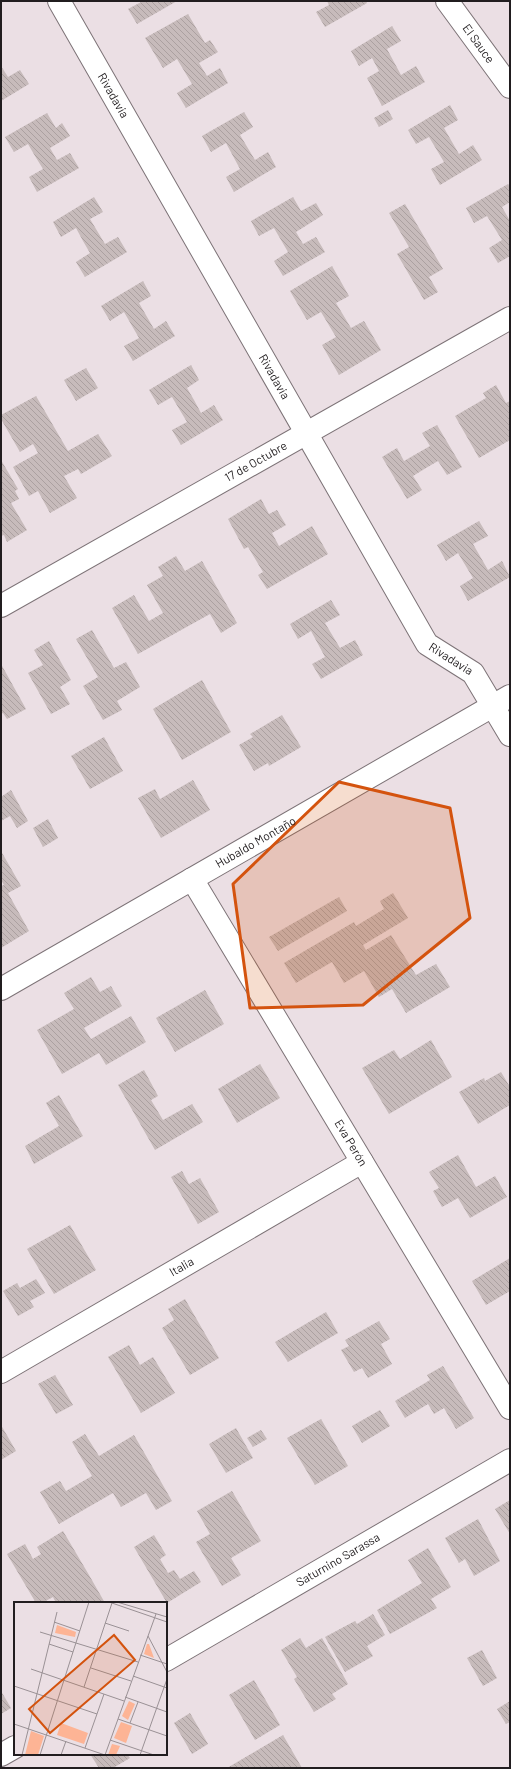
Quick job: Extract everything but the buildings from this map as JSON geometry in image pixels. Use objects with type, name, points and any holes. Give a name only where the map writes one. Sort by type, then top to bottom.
[{"type":"street","name":"Rivadavia","points":[[58,1],[427,644],[472,673],[501,701],[510,735]]},
{"type":"street","name":"El Sauce","points":[[447,1],[510,87]]},
{"type":"street","name":"17 de Octubre","points":[[1,606],[510,318]]},
{"type":"street","name":"Hubaldo Montaño","points":[[1,989],[501,701]]},
{"type":"street","name":"Eva Perón","points":[[192,879],[510,1408]]},
{"type":"street","name":"Italia","points":[[1,1372],[362,1162]]},
{"type":"street","name":"Saturnino Sarassa","points":[[167,1659],[510,1460]]},
{"type":"street","points":[[1,1755],[14,1748]]},
{"type":"highlighted area","points":[[339,782],[450,808],[470,918],[363,1005],[250,1008],[233,884]]}]
